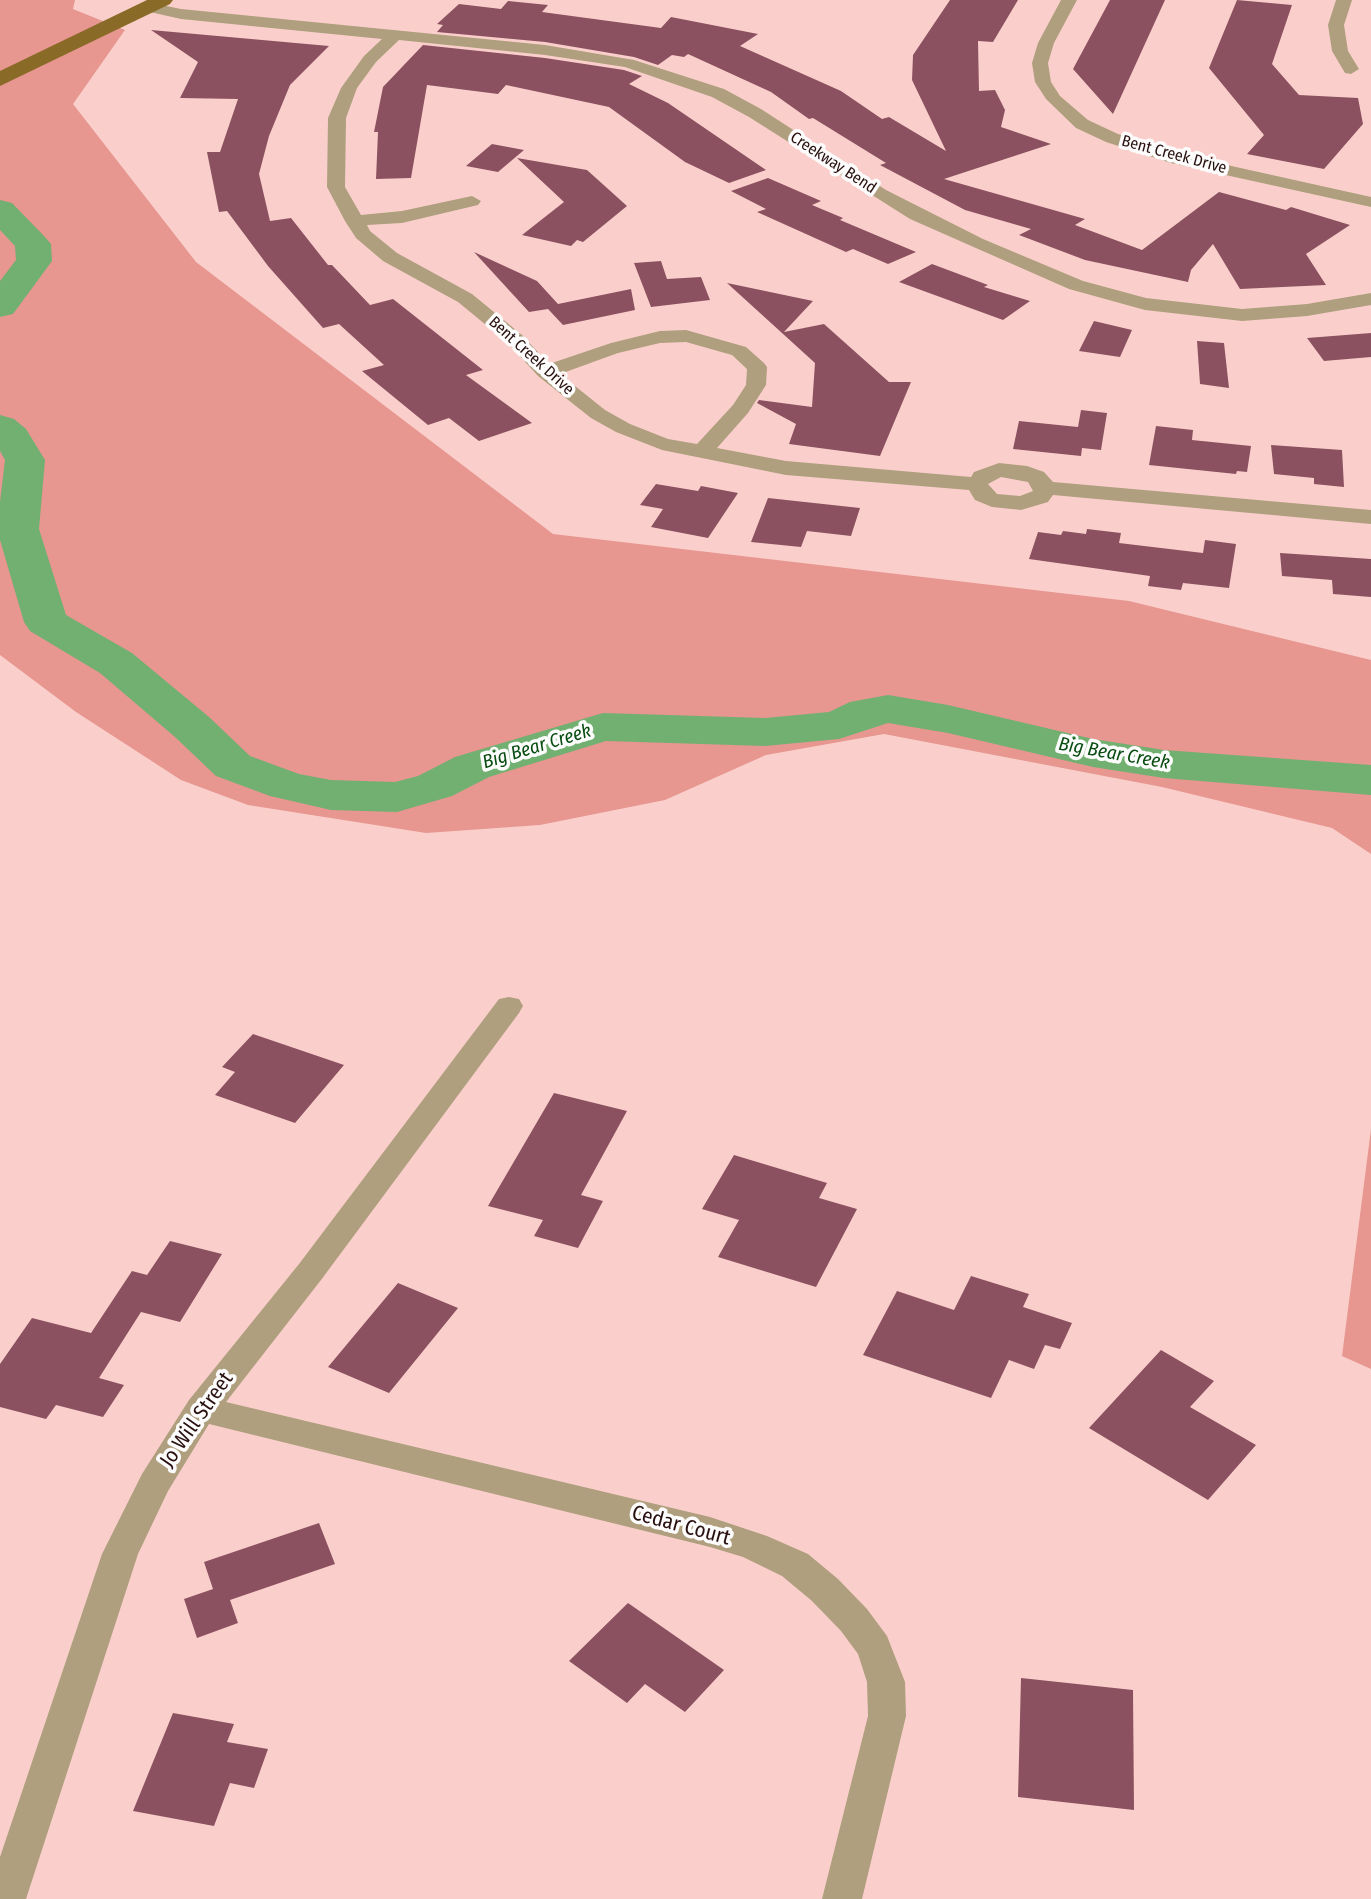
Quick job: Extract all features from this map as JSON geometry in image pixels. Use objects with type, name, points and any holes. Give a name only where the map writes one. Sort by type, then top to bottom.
[{"type":"main road","points":[[0,79],[155,4]]},
{"type":"street","name":"Creekway Bend","points":[[181,0],[288,24]]},
{"type":"street","name":"Bent Creek Drive","points":[[1069,0],[1046,43],[1040,63],[1043,82],[1054,99],[1083,124],[1112,138],[1177,159],[1371,202]]},
{"type":"street","points":[[1345,0],[1336,25],[1340,51],[1350,69]]},
{"type":"street","name":"Creekway Bend","points":[[155,4],[181,15],[589,56],[628,63],[695,85],[755,113],[880,194],[976,243],[1076,285],[1145,304],[1242,315],[1307,310],[1371,299]]},
{"type":"street","name":"Bent Creek Drive","points":[[395,36],[370,59],[349,88],[337,118],[336,187],[363,234],[390,257],[465,298],[515,339],[545,372],[598,414],[662,444],[786,468],[977,484]]},
{"type":"street","points":[[354,221],[402,217],[472,201]]},
{"type":"street","points":[[545,372],[611,349],[660,337],[686,336],[739,351],[757,367],[759,375],[756,385],[741,409],[701,453]]},
{"type":"street","points":[[1045,488],[1040,497],[1009,504],[983,495],[977,484],[989,473],[1011,470],[1036,477],[1045,488],[1371,517]]},
{"type":"street","name":"Jo Will Street","points":[[6,1899],[120,1554],[154,1484],[201,1409],[310,1272],[509,1006]]},
{"type":"street","name":"Cedar Court","points":[[201,1409],[710,1532],[754,1546],[794,1565],[825,1590],[854,1620],[874,1647],[886,1682],[887,1716],[842,1899]]},
{"type":"shaded area","points":[[0,0],[75,0],[73,9],[125,30],[73,104],[196,262],[553,534],[1129,601],[1371,660],[1371,854],[1332,828],[1162,787],[884,734],[766,755],[665,800],[540,825],[426,833],[248,805],[181,780],[76,712],[0,655]]},
{"type":"shaded area","points":[[1371,1129],[1371,1369],[1342,1356]]},
{"type":"building","points":[[950,0],[1018,0],[993,42],[978,41],[979,91],[995,90],[1005,110],[1001,127],[1051,144],[944,179],[1085,219],[1075,225],[1142,250],[1219,192],[1286,210],[1291,207],[1350,225],[1306,254],[1326,285],[1240,289],[1213,244],[1191,270],[1188,282],[1085,260],[1019,235],[1031,229],[965,210],[880,165],[886,163],[813,118],[809,119],[771,92],[688,54],[684,57],[672,55],[658,65],[634,57],[545,42],[437,32],[443,25],[437,24],[459,4],[501,9],[508,1],[548,5],[542,12],[661,28],[671,17],[758,34],[740,46],[841,91],[882,119],[889,117],[946,151],[912,80],[913,55]]},
{"type":"building","points":[[1110,0],[1165,0],[1113,114],[1073,69]]},
{"type":"building","points":[[1237,0],[1292,5],[1272,64],[1299,95],[1358,98],[1363,124],[1324,169],[1247,154],[1264,135],[1209,68]]},
{"type":"building","points":[[151,30],[329,46],[290,85],[269,136],[259,174],[270,221],[291,218],[328,265],[332,265],[370,305],[393,299],[483,370],[466,375],[532,423],[479,441],[449,418],[428,425],[362,371],[384,365],[339,324],[323,328],[268,266],[227,211],[219,212],[207,152],[220,152],[238,99],[180,98],[198,62]]},
{"type":"building","points":[[423,45],[545,58],[624,70],[642,76],[629,84],[668,103],[766,170],[729,183],[685,162],[609,107],[506,85],[498,94],[427,85],[411,178],[376,179],[378,132],[374,132],[383,87]]},
{"type":"building","points":[[492,144],[524,150],[498,172],[466,166]]},
{"type":"building","points":[[517,158],[587,170],[627,206],[583,242],[577,240],[571,246],[522,235],[564,202]]},
{"type":"building","points":[[768,178],[821,201],[812,205],[843,218],[840,220],[916,252],[888,264],[853,249],[846,252],[757,212],[766,209],[731,191]]},
{"type":"building","points":[[474,252],[537,281],[558,304],[631,289],[635,310],[563,325],[548,309],[529,312]]},
{"type":"building","points":[[661,261],[667,279],[701,277],[710,300],[651,307],[634,263]]},
{"type":"building","points":[[932,264],[988,285],[984,287],[1030,301],[1003,320],[899,282]]},
{"type":"building","points":[[727,283],[813,301],[784,332],[824,324],[889,382],[911,382],[880,456],[789,444],[796,424],[757,403],[759,400],[812,407],[815,363]]},
{"type":"building","points":[[1094,321],[1132,330],[1120,357],[1079,351]]},
{"type":"building","points":[[1371,333],[1371,357],[1324,361],[1307,338]]},
{"type":"building","points":[[1197,341],[1224,343],[1229,388],[1200,384]]},
{"type":"building","points":[[1081,410],[1107,413],[1101,450],[1082,448],[1081,456],[1013,449],[1019,421],[1078,427]]},
{"type":"building","points":[[1156,426],[1193,430],[1192,440],[1251,446],[1247,472],[1237,471],[1236,474],[1149,465]]},
{"type":"building","points":[[1271,445],[1342,450],[1344,487],[1314,484],[1314,478],[1274,474]]},
{"type":"building","points":[[656,484],[698,491],[701,486],[738,493],[708,538],[651,527],[663,509],[640,505]]},
{"type":"building","points":[[768,498],[860,508],[851,536],[807,531],[801,547],[751,542]]},
{"type":"building","points":[[1087,529],[1121,533],[1119,543],[1203,553],[1205,540],[1236,544],[1229,588],[1183,583],[1181,590],[1148,586],[1150,576],[1029,559],[1038,532],[1086,534]]},
{"type":"building","points":[[1280,553],[1371,559],[1371,597],[1333,594],[1332,580],[1282,576]]},
{"type":"building","points":[[253,1034],[344,1065],[295,1123],[215,1095],[235,1072],[222,1067]]},
{"type":"building","points":[[554,1093],[627,1111],[581,1195],[603,1201],[578,1248],[534,1236],[543,1220],[488,1206]]},
{"type":"building","points":[[734,1155],[827,1183],[819,1198],[857,1209],[816,1287],[718,1257],[739,1220],[702,1209]]},
{"type":"building","points":[[170,1241],[222,1254],[180,1322],[141,1312],[99,1378],[124,1385],[103,1417],[56,1405],[46,1419],[0,1407],[0,1364],[32,1318],[91,1333],[132,1271],[147,1275]]},
{"type":"building","points":[[971,1276],[1029,1294],[1023,1307],[1072,1323],[1060,1349],[1045,1345],[1034,1369],[1009,1360],[991,1398],[863,1355],[897,1291],[954,1310]]},
{"type":"building","points":[[398,1283],[458,1308],[389,1393],[328,1367]]},
{"type":"building","points":[[1161,1350],[1214,1381],[1190,1407],[1256,1445],[1208,1500],[1089,1428]]},
{"type":"building","points":[[319,1523],[335,1564],[230,1600],[238,1623],[197,1638],[184,1599],[213,1589],[204,1562]]},
{"type":"building","points":[[628,1603],[724,1670],[685,1712],[645,1684],[627,1703],[569,1661]]},
{"type":"building","points":[[1021,1678],[1133,1690],[1134,1810],[1018,1797]]},
{"type":"building","points":[[173,1713],[234,1724],[227,1742],[268,1749],[254,1788],[230,1783],[214,1826],[133,1811]]},
{"type":"waterway","name":"Big Bear Creek","points":[[0,210],[33,244],[34,261],[0,306]]},
{"type":"waterway","name":"Big Bear Creek","points":[[0,427],[12,437],[25,460],[18,529],[46,622],[116,663],[192,727],[233,766],[287,786],[331,795],[397,797],[435,786],[472,767],[603,727],[765,732],[839,725],[867,712],[888,709],[948,719],[1093,753],[1164,764],[1371,780]]}]
